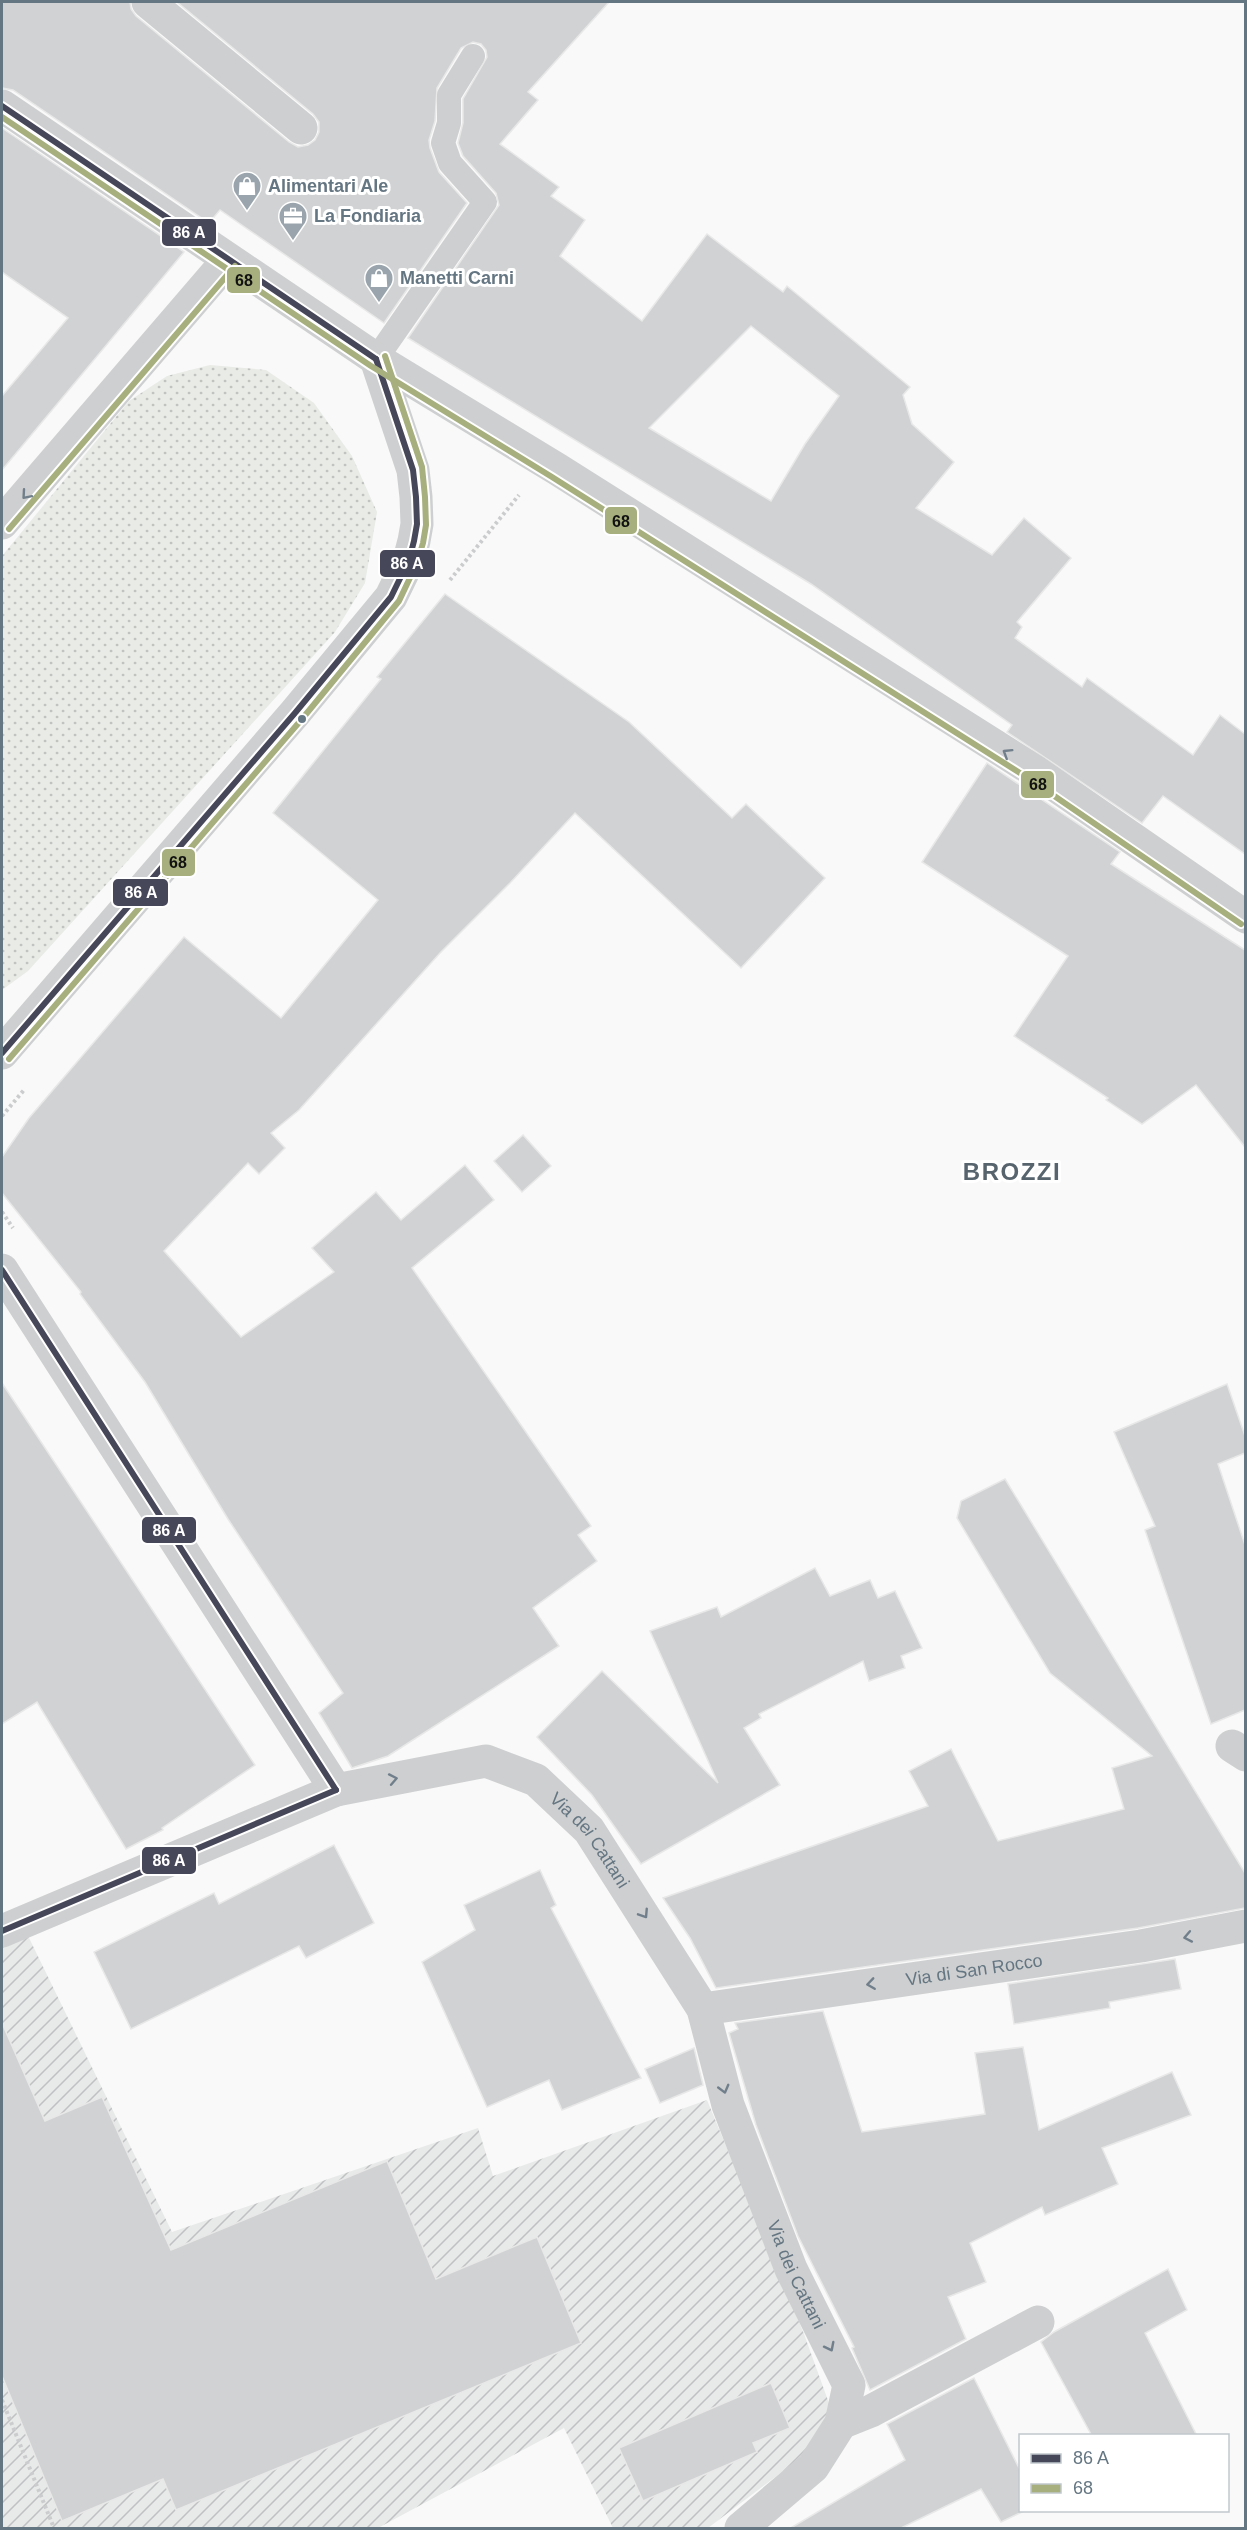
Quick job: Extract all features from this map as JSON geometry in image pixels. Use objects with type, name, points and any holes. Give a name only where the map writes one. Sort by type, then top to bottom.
[{"type":"street","points":[[148,2],[301,128]]},
{"type":"street","points":[[2,106],[376,359],[557,469],[1036,772],[1245,917]]},
{"type":"street","points":[[2,523],[228,260]]},
{"type":"street","points":[[2,1053],[295,713],[391,597],[412,551],[417,524],[416,497],[413,470],[407,447],[376,359]]},
{"type":"street","points":[[2,1270],[336,1790]]},
{"type":"street","name":"Via dei Cattani","points":[[2,1931],[336,1790],[486,1761],[536,1780],[589,1830],[703,2008],[728,2105],[791,2269],[849,2385],[841,2423],[813,2467],[741,2529]]},
{"type":"street","name":"Via di San Rocco","points":[[703,2008],[1140,1946],[1245,1926]]},
{"type":"street","points":[[841,2423],[871,2411],[1038,2322]]},
{"type":"lane","points":[[376,359],[485,202],[450,163],[443,143],[449,123],[449,95],[473,56]]},
{"type":"path","points":[[449,580],[522,492]]},
{"type":"path","points":[[2,1116],[30,1083]]},
{"type":"path","points":[[2,2400],[54,2529]]},
{"type":"shaded area","points":[[210,365],[266,370],[314,403],[352,456],[377,512],[365,583],[335,632],[28,971],[2,990],[2,556],[129,401],[167,376]]},
{"type":"shaded area","points":[[15,1909],[172,2232],[478,2128],[493,2176],[707,2100],[804,2334],[830,2406],[815,2447],[708,2528],[613,2528],[564,2428],[378,2528],[2,2528],[2,1915]]},
{"type":"building","points":[[2,2],[130,2],[131,9],[136,16],[298,147],[308,145],[315,140],[319,132],[319,122],[313,114],[177,2],[609,2],[528,92],[538,100],[500,144],[559,187],[551,196],[585,220],[560,256],[642,321],[707,234],[783,292],[787,286],[910,387],[903,395],[912,424],[954,462],[916,508],[992,555],[1024,518],[1071,558],[1017,622],[1022,627],[1015,638],[1082,687],[1087,678],[1193,755],[1220,715],[1245,734],[1245,854],[1163,796],[1142,823],[1007,732],[1012,725],[811,584],[408,338],[499,205],[496,193],[463,156],[458,143],[463,123],[463,99],[487,57],[486,50],[481,44],[473,42],[461,48],[437,88],[435,121],[429,140],[439,172],[467,203],[384,323],[220,210],[209,223],[13,90],[2,88]],"holes":[[[751,326],[839,396],[805,444],[771,501],[649,428]]]},
{"type":"building","points":[[2,128],[184,252],[2,470],[2,396],[68,318],[2,272]]},
{"type":"building","points":[[445,594],[629,722],[732,818],[746,804],[825,878],[741,968],[575,813],[440,953],[299,1110],[271,1133],[285,1148],[259,1174],[248,1163],[164,1251],[241,1337],[334,1272],[312,1248],[376,1192],[401,1220],[465,1165],[494,1200],[412,1268],[591,1526],[578,1535],[597,1561],[533,1608],[559,1646],[388,1756],[352,1768],[319,1713],[343,1693],[228,1519],[145,1382],[80,1294],[81,1292],[2,1193],[2,1157],[29,1118],[184,937],[281,1018],[378,900],[273,813],[381,679],[377,677]]},
{"type":"building","points":[[987,763],[1120,852],[1111,864],[1245,950],[1245,1147],[1196,1085],[1142,1124],[1106,1100],[1108,1098],[1014,1036],[1068,956],[922,862]]},
{"type":"building","points":[[523,1135],[551,1166],[522,1192],[494,1161]]},
{"type":"building","points":[[2,1383],[255,1765],[162,1828],[163,1830],[126,1849],[37,1702],[2,1724]]},
{"type":"building","points":[[1227,1384],[1245,1436],[1245,1453],[1218,1464],[1245,1545],[1245,1710],[1211,1724],[1145,1530],[1155,1526],[1114,1432]]},
{"type":"building","points":[[1005,1479],[1245,1873],[1245,1908],[1138,1928],[716,1988],[690,1938],[663,1898],[928,1806],[909,1771],[951,1749],[998,1841],[1124,1809],[1112,1768],[1152,1756],[1050,1673],[957,1518],[961,1501]]},
{"type":"building","points":[[815,1568],[830,1596],[870,1580],[878,1598],[895,1591],[922,1648],[901,1656],[905,1668],[869,1681],[863,1661],[759,1714],[761,1718],[744,1728],[780,1785],[641,1864],[592,1795],[537,1737],[602,1671],[718,1783],[650,1631],[717,1607],[721,1617]]},
{"type":"building","points":[[334,1845],[374,1923],[306,1958],[299,1946],[131,2029],[94,1952],[214,1893],[219,1904]]},
{"type":"building","points":[[540,1870],[556,1905],[551,1908],[641,2078],[562,2110],[549,2080],[487,2107],[422,1962],[475,1930],[464,1905]]},
{"type":"building","points":[[1175,1959],[1181,1989],[1109,2002],[1110,2008],[1014,2024],[1008,1984]]},
{"type":"building","points":[[823,2011],[862,2132],[985,2114],[975,2053],[1023,2047],[1039,2130],[1172,2072],[1191,2115],[1102,2148],[1118,2184],[1045,2215],[1042,2207],[970,2243],[986,2282],[948,2297],[966,2339],[870,2390],[852,2348],[854,2347],[798,2236],[756,2125],[729,2033],[738,2029],[735,2023]]},
{"type":"building","points":[[2,2023],[45,2121],[102,2097],[171,2250],[387,2161],[436,2279],[537,2237],[581,2343],[176,2510],[163,2479],[62,2521],[2,2376]]},
{"type":"building","points":[[694,2048],[703,2085],[660,2103],[645,2069]]},
{"type":"building","points":[[1168,2269],[1187,2310],[1145,2333],[1196,2434],[1091,2434],[1041,2342],[1054,2332]]},
{"type":"building","points":[[974,2378],[1019,2468],[1019,2512],[1022,2512],[1001,2522],[981,2489],[899,2529],[789,2529],[905,2460],[887,2424]]},
{"type":"building","points":[[771,2383],[790,2428],[753,2443],[757,2452],[643,2501],[619,2448]]},
{"type":"transit line","points":[[2,106],[376,359]]},
{"type":"transit line","name":"68","points":[[2,117],[371,366],[552,477],[1031,780],[1241,924]]},
{"type":"transit line","name":"68","points":[[9,529],[235,266]]},
{"type":"transit line","name":"68","points":[[9,1059],[302,719],[399,601],[417,563],[423,543],[426,525],[425,497],[422,467],[385,356]]},
{"type":"transit line","points":[[2,1053],[295,713],[391,597],[409,560],[414,541],[417,524],[416,497],[413,470],[376,359]]},
{"type":"transit line","points":[[2,1270],[336,1790]]},
{"type":"transit line","points":[[2,1931],[336,1790]]},
{"type":"place","name":"Alimentari Ale","points":[[247,212]]},
{"type":"place","name":"La Fondiaria","points":[[293,242]]},
{"type":"place","name":"Manetti Carni","points":[[379,304]]},
{"type":"district","name":"BROZZI","points":[[1012,1172]]}]
